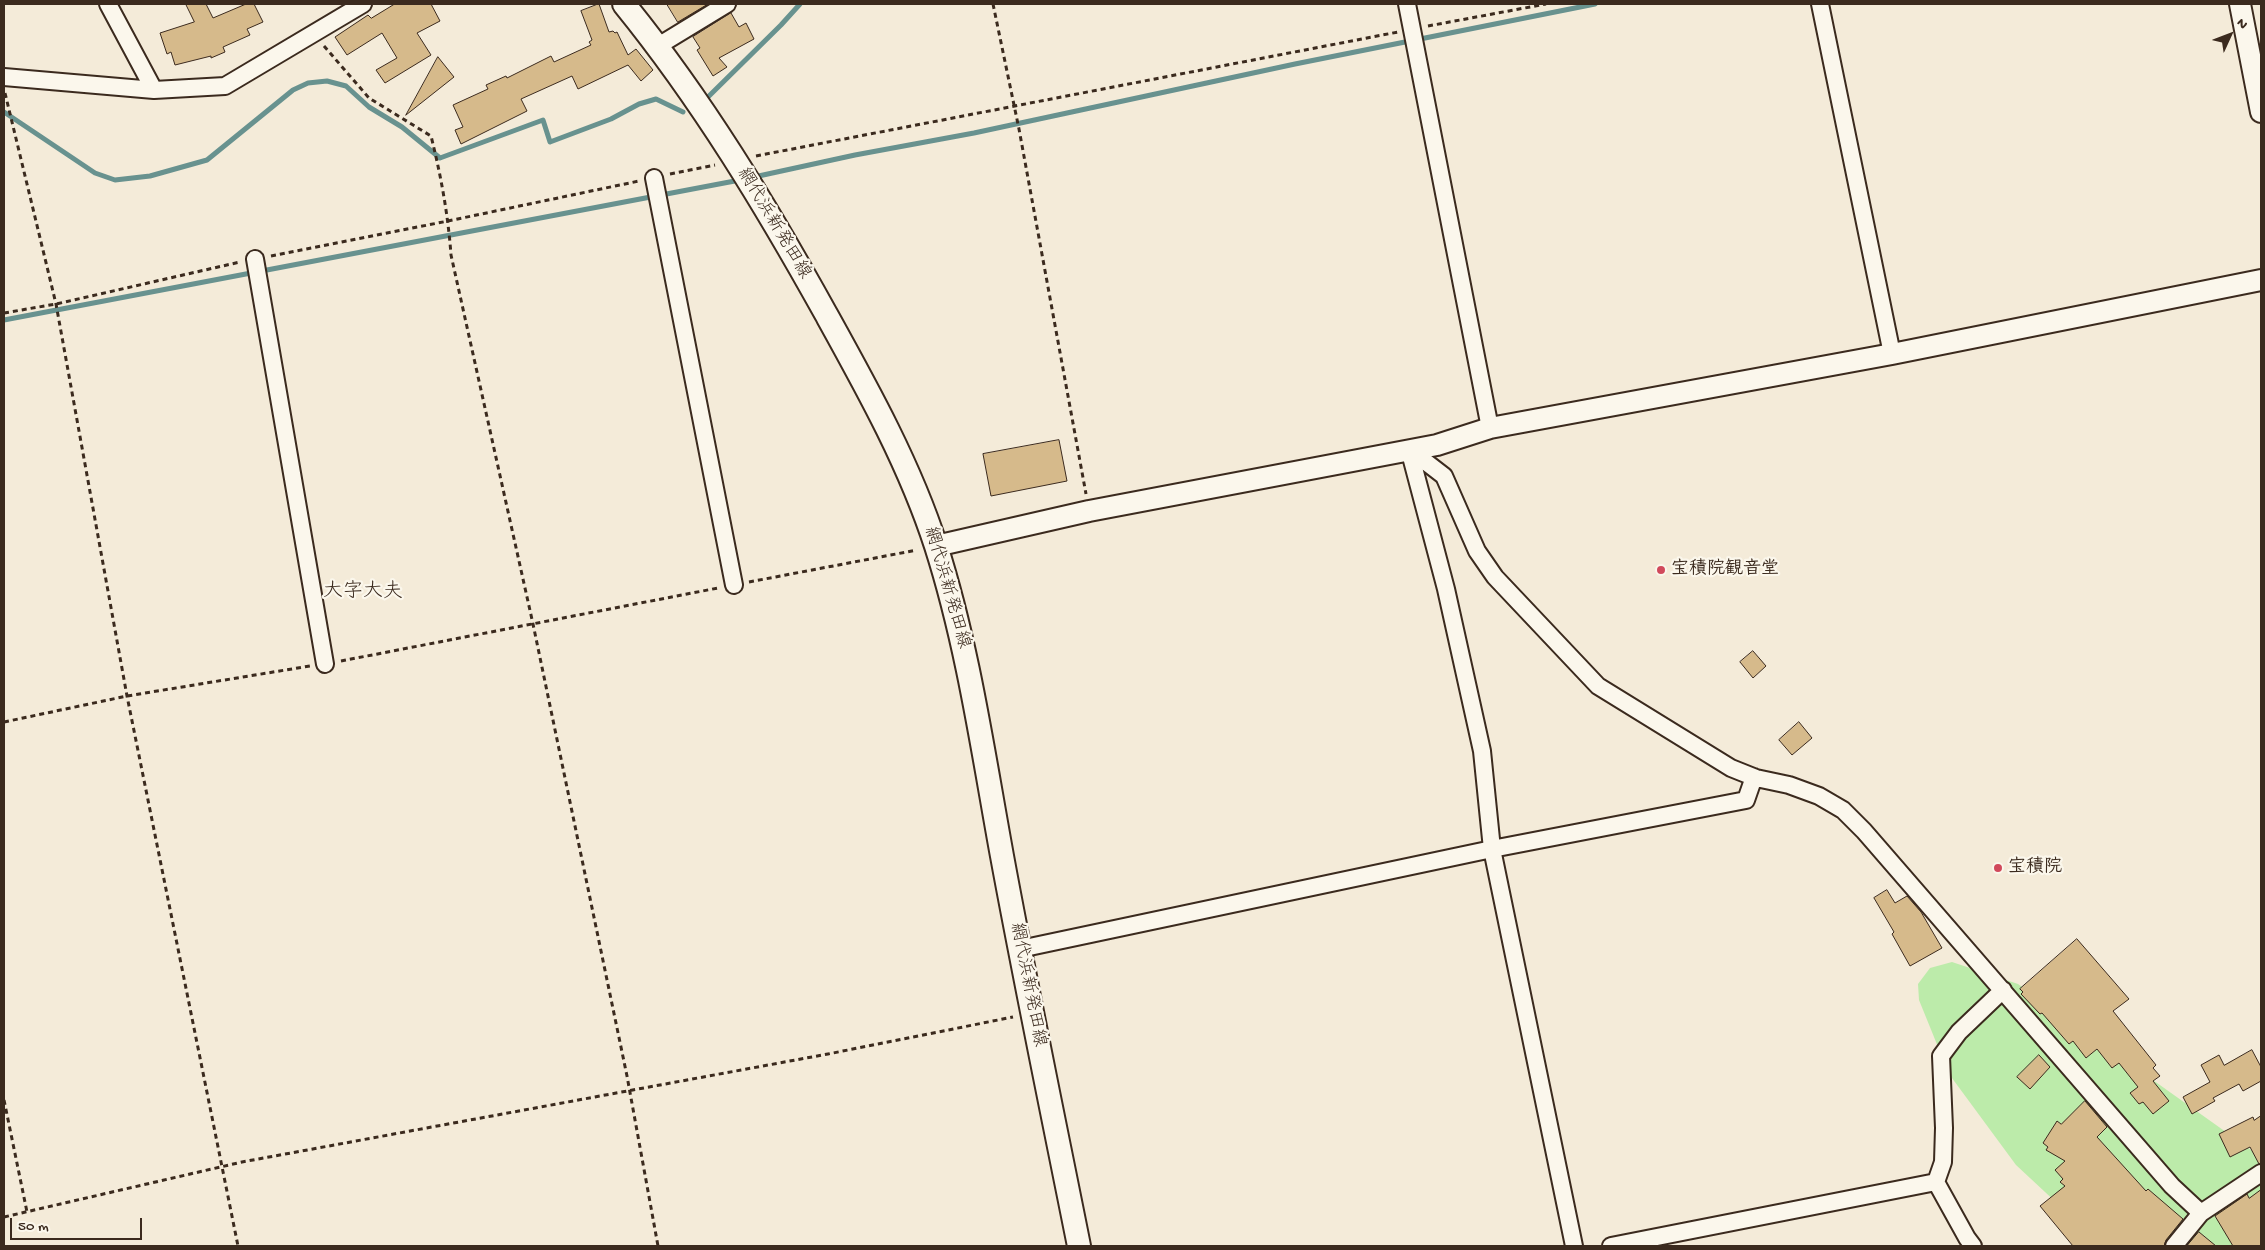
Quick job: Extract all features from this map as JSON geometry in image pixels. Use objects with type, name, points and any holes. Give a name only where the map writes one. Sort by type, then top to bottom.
[{"type":"main road","name":"網代浜新発田線","points":[[624,4],[658,46],[735,160],[780,233],[851,359],[898,453],[936,546],[966,654],[1020,949],[1079,1246]]},
{"type":"street","points":[[108,4],[154,90]]},
{"type":"street","points":[[4,77],[154,90],[225,86],[312,32],[363,4]]},
{"type":"street","points":[[658,46],[727,4]]},
{"type":"street","points":[[1408,4],[1490,428]]},
{"type":"street","points":[[1820,4],[1892,354]]},
{"type":"street","points":[[2240,4],[2261,112]]},
{"type":"street","points":[[654,178],[734,585]]},
{"type":"street","points":[[255,259],[325,664]]},
{"type":"street","points":[[936,546],[1089,511],[1437,445],[1490,428],[1892,354],[2261,280]]},
{"type":"street","points":[[1409,449],[1444,476],[1477,552],[1495,577],[1598,686],[1731,768],[1754,778],[1789,785],[1812,793],[1842,810],[1864,831],[2172,1186],[2202,1213]]},
{"type":"street","points":[[1409,449],[1446,589],[1482,751],[1492,849],[1574,1246]]},
{"type":"street","points":[[1020,949],[1492,849],[1746,800],[1754,778]]},
{"type":"street","points":[[1973,1246],[1966,1238],[1936,1182],[1943,1162],[1944,1128],[1941,1056],[1959,1032],[2003,990]]},
{"type":"street","points":[[2174,1246],[2202,1213],[2261,1172]]},
{"type":"street","points":[[1611,1246],[1936,1182]]},
{"type":"path","points":[[993,4],[1089,511]]},
{"type":"path","points":[[1419,28],[1546,4]]},
{"type":"path","points":[[312,32],[369,98],[431,136],[441,178],[451,255],[533,624],[629,1090],[658,1246]]},
{"type":"path","points":[[4,313],[56,304],[255,259],[448,221],[735,160],[1399,32]]},
{"type":"path","points":[[4,88],[56,304],[127,696],[238,1246]]},
{"type":"path","points":[[4,722],[127,696],[325,664],[936,546]]},
{"type":"path","points":[[4,1217],[242,1162],[828,1054],[1033,1012]]},
{"type":"path","points":[[4,1100],[27,1212]]},
{"type":"green space","points":[[1952,962],[2018,984],[2254,1152],[2261,1164],[2261,1220],[2233,1246],[2103,1246],[2016,1165],[1949,1074],[1919,1000],[1918,984],[1930,968]]},
{"type":"building","points":[[186,4],[206,4],[213,18],[246,4],[254,4],[263,22],[247,29],[250,35],[223,47],[225,52],[211,58],[211,56],[175,65],[171,52],[167,54],[160,33],[194,22]]},
{"type":"building","points":[[395,4],[431,4],[440,21],[417,33],[431,55],[385,83],[376,70],[397,58],[382,33],[347,55],[335,37],[368,15],[371,18]]},
{"type":"building","points":[[599,4],[609,32],[617,32],[628,55],[636,49],[653,70],[641,81],[628,65],[578,89],[572,76],[521,99],[527,111],[461,144],[455,130],[463,127],[453,105],[488,89],[486,85],[506,76],[507,78],[551,56],[554,62],[591,45],[589,42],[592,40],[581,11]]},
{"type":"building","points":[[667,4],[708,4],[678,22]]},
{"type":"building","points":[[731,13],[739,27],[746,23],[754,39],[719,58],[727,67],[713,76],[697,50],[700,48],[693,37]]},
{"type":"building","points":[[438,57],[454,77],[406,115]]},
{"type":"building","points":[[1059,440],[1067,481],[991,496],[983,454]]},
{"type":"building","points":[[1753,651],[1766,666],[1753,678],[1740,662]]},
{"type":"building","points":[[1799,722],[1812,738],[1792,755],[1779,740]]},
{"type":"building","points":[[1887,890],[1895,903],[1907,896],[1921,912],[1942,948],[1910,966],[1892,934],[1894,932],[1874,898]]},
{"type":"building","points":[[2077,939],[2129,999],[2113,1011],[2156,1065],[2153,1068],[2160,1076],[2153,1081],[2169,1101],[2153,1114],[2143,1102],[2139,1104],[2130,1093],[2138,1087],[2119,1063],[2112,1068],[2097,1049],[2086,1058],[2073,1041],[2069,1044],[2042,1013],[2040,1014],[2021,994],[2023,992],[2020,989]]},
{"type":"building","points":[[2252,1050],[2261,1067],[2261,1081],[2243,1091],[2239,1084],[2213,1098],[2215,1101],[2192,1114],[2183,1097],[2210,1082],[2201,1065],[2219,1055],[2224,1065]]},
{"type":"building","points":[[2039,1055],[2050,1067],[2030,1089],[2017,1077]]},
{"type":"building","points":[[2085,1101],[2107,1127],[2097,1137],[2146,1191],[2148,1189],[2183,1219],[2166,1240],[2164,1246],[2073,1246],[2040,1206],[2065,1186],[2060,1182],[2063,1179],[2055,1170],[2065,1161],[2046,1150],[2048,1147],[2043,1143],[2057,1121],[2061,1124]]},
{"type":"building","points":[[2261,1116],[2261,1163],[2259,1164],[2250,1147],[2230,1157],[2219,1134],[2253,1117],[2254,1120]]},
{"type":"building","points":[[2261,1190],[2261,1246],[2233,1246],[2215,1216],[2247,1194],[2249,1198]]},
{"type":"building","points":[[2199,1232],[2216,1246],[2187,1246]]},
{"type":"waterway","points":[[709,96],[800,4]]},
{"type":"waterway","points":[[754,177],[855,155],[974,133],[1295,64],[1595,4]]},
{"type":"waterway","points":[[4,112],[95,173],[115,180],[150,176],[207,160],[293,90],[308,83],[327,81],[346,86],[369,107],[402,127],[440,158],[543,120],[550,142],[611,119],[639,104],[656,99],[683,112]]},
{"type":"waterway","points":[[4,320],[740,180]]},
{"type":"place","name":"宝積院観音堂","points":[[1661,570]]},
{"type":"place","name":"宝積院","points":[[1998,868]]},
{"type":"district","name":"大字大夫","points":[[363,593]]}]
